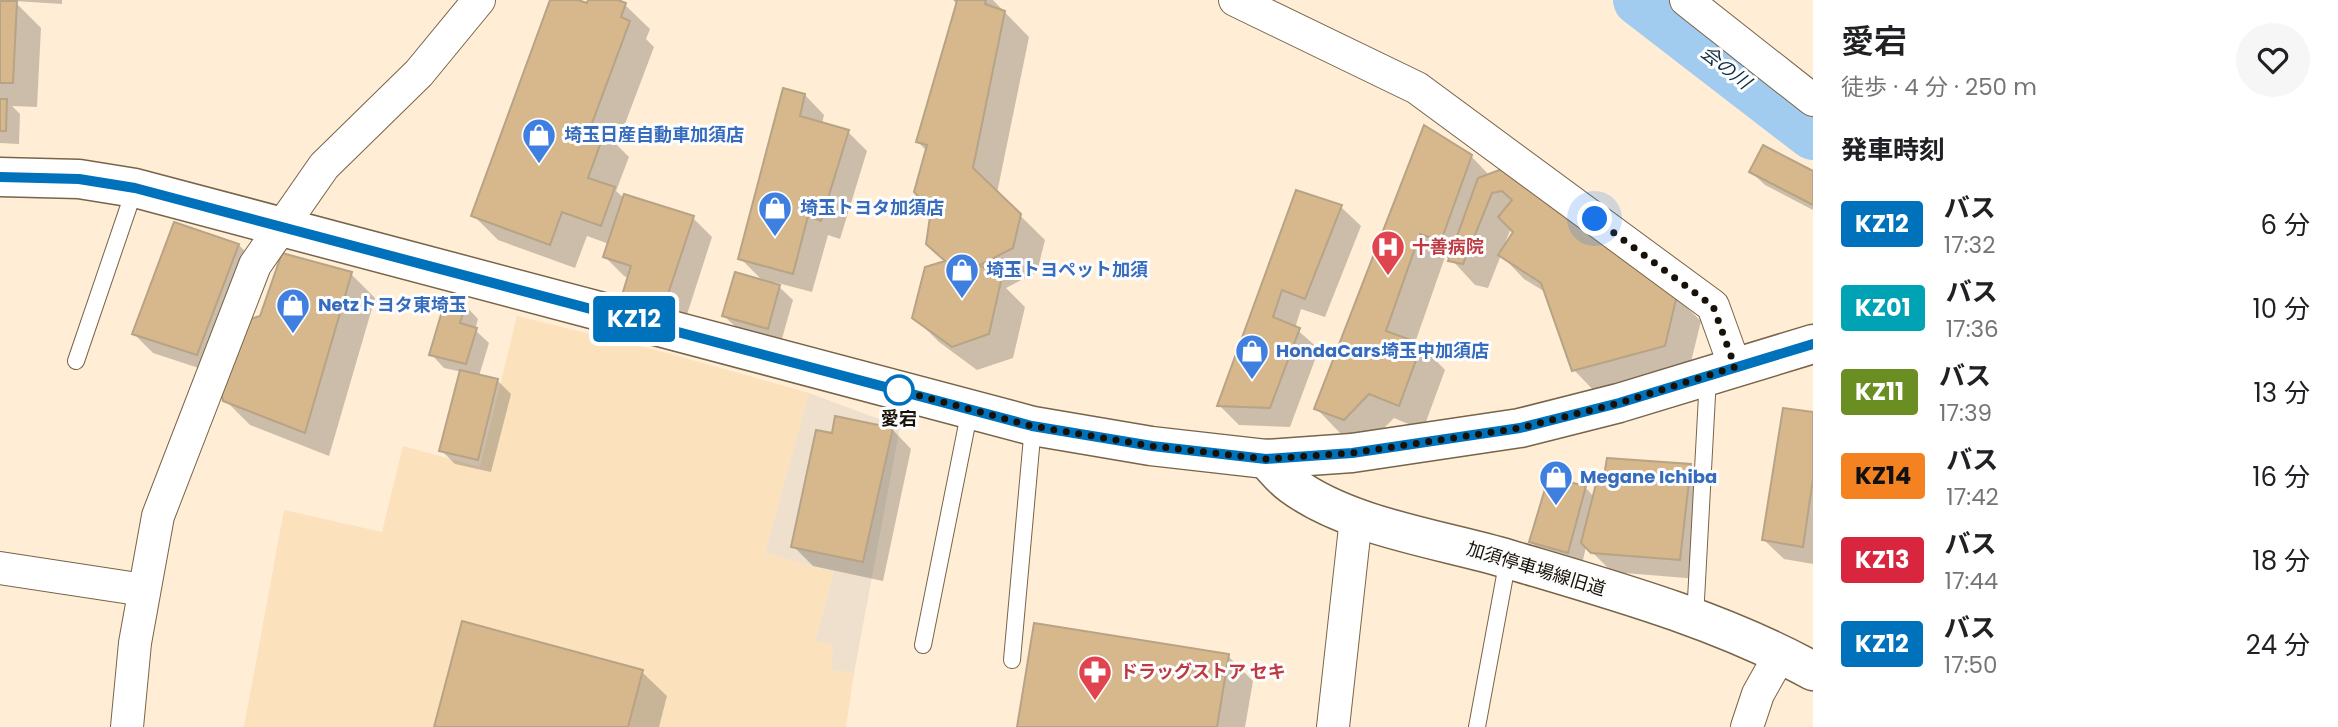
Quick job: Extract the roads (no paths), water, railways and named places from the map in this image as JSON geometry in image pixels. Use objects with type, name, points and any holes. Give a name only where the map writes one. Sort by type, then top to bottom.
[{"type":"main road","points":[[0,177],[79,179],[135,188],[1032,426],[1152,446],[1266,459],[1352,453],[1520,428],[1619,403],[1813,344]]},
{"type":"main road","name":"加須停車場線旧道","points":[[1266,459],[1289,484],[1315,500],[1356,518],[1508,559],[1695,618],[1797,662]]},
{"type":"street","points":[[127,727],[135,643],[158,516],[188,432],[255,265],[324,166],[419,74],[479,0]]},
{"type":"street","points":[[1235,0],[1417,89],[1713,306],[1722,371]]},
{"type":"street","points":[[1686,0],[1813,100]]},
{"type":"street","points":[[1333,727],[1356,518]]},
{"type":"street","points":[[0,568],[144,590]]},
{"type":"street","points":[[1747,727],[1758,694],[1797,662]]},
{"type":"lane","points":[[76,361],[135,188]]},
{"type":"lane","points":[[1695,618],[1722,371]]},
{"type":"lane","points":[[923,645],[970,409]]},
{"type":"lane","points":[[1012,660],[1032,426]]},
{"type":"lane","points":[[1477,727],[1508,559]]},
{"type":"waterway","name":"会の川","points":[[1639,0],[1813,134]]},
{"type":"place","name":"埼玉日産自動車加須店","points":[[539,165]]},
{"type":"place","name":"埼玉トヨタ加須店","points":[[775,238]]},
{"type":"place","name":"十善病院","points":[[1388,277]]},
{"type":"place","name":"埼玉トヨペット加須","points":[[962,300]]},
{"type":"place","name":"Netzトヨタ東埼玉","points":[[293,335]]},
{"type":"place","name":"HondaCars埼玉中加須店","points":[[1252,381]]},
{"type":"place","name":"愛宕","points":[[899,390]]},
{"type":"place","name":"Megane Ichiba","points":[[1556,507]]},
{"type":"place","name":"ドラッグストア セキ","points":[[1095,702]]}]
